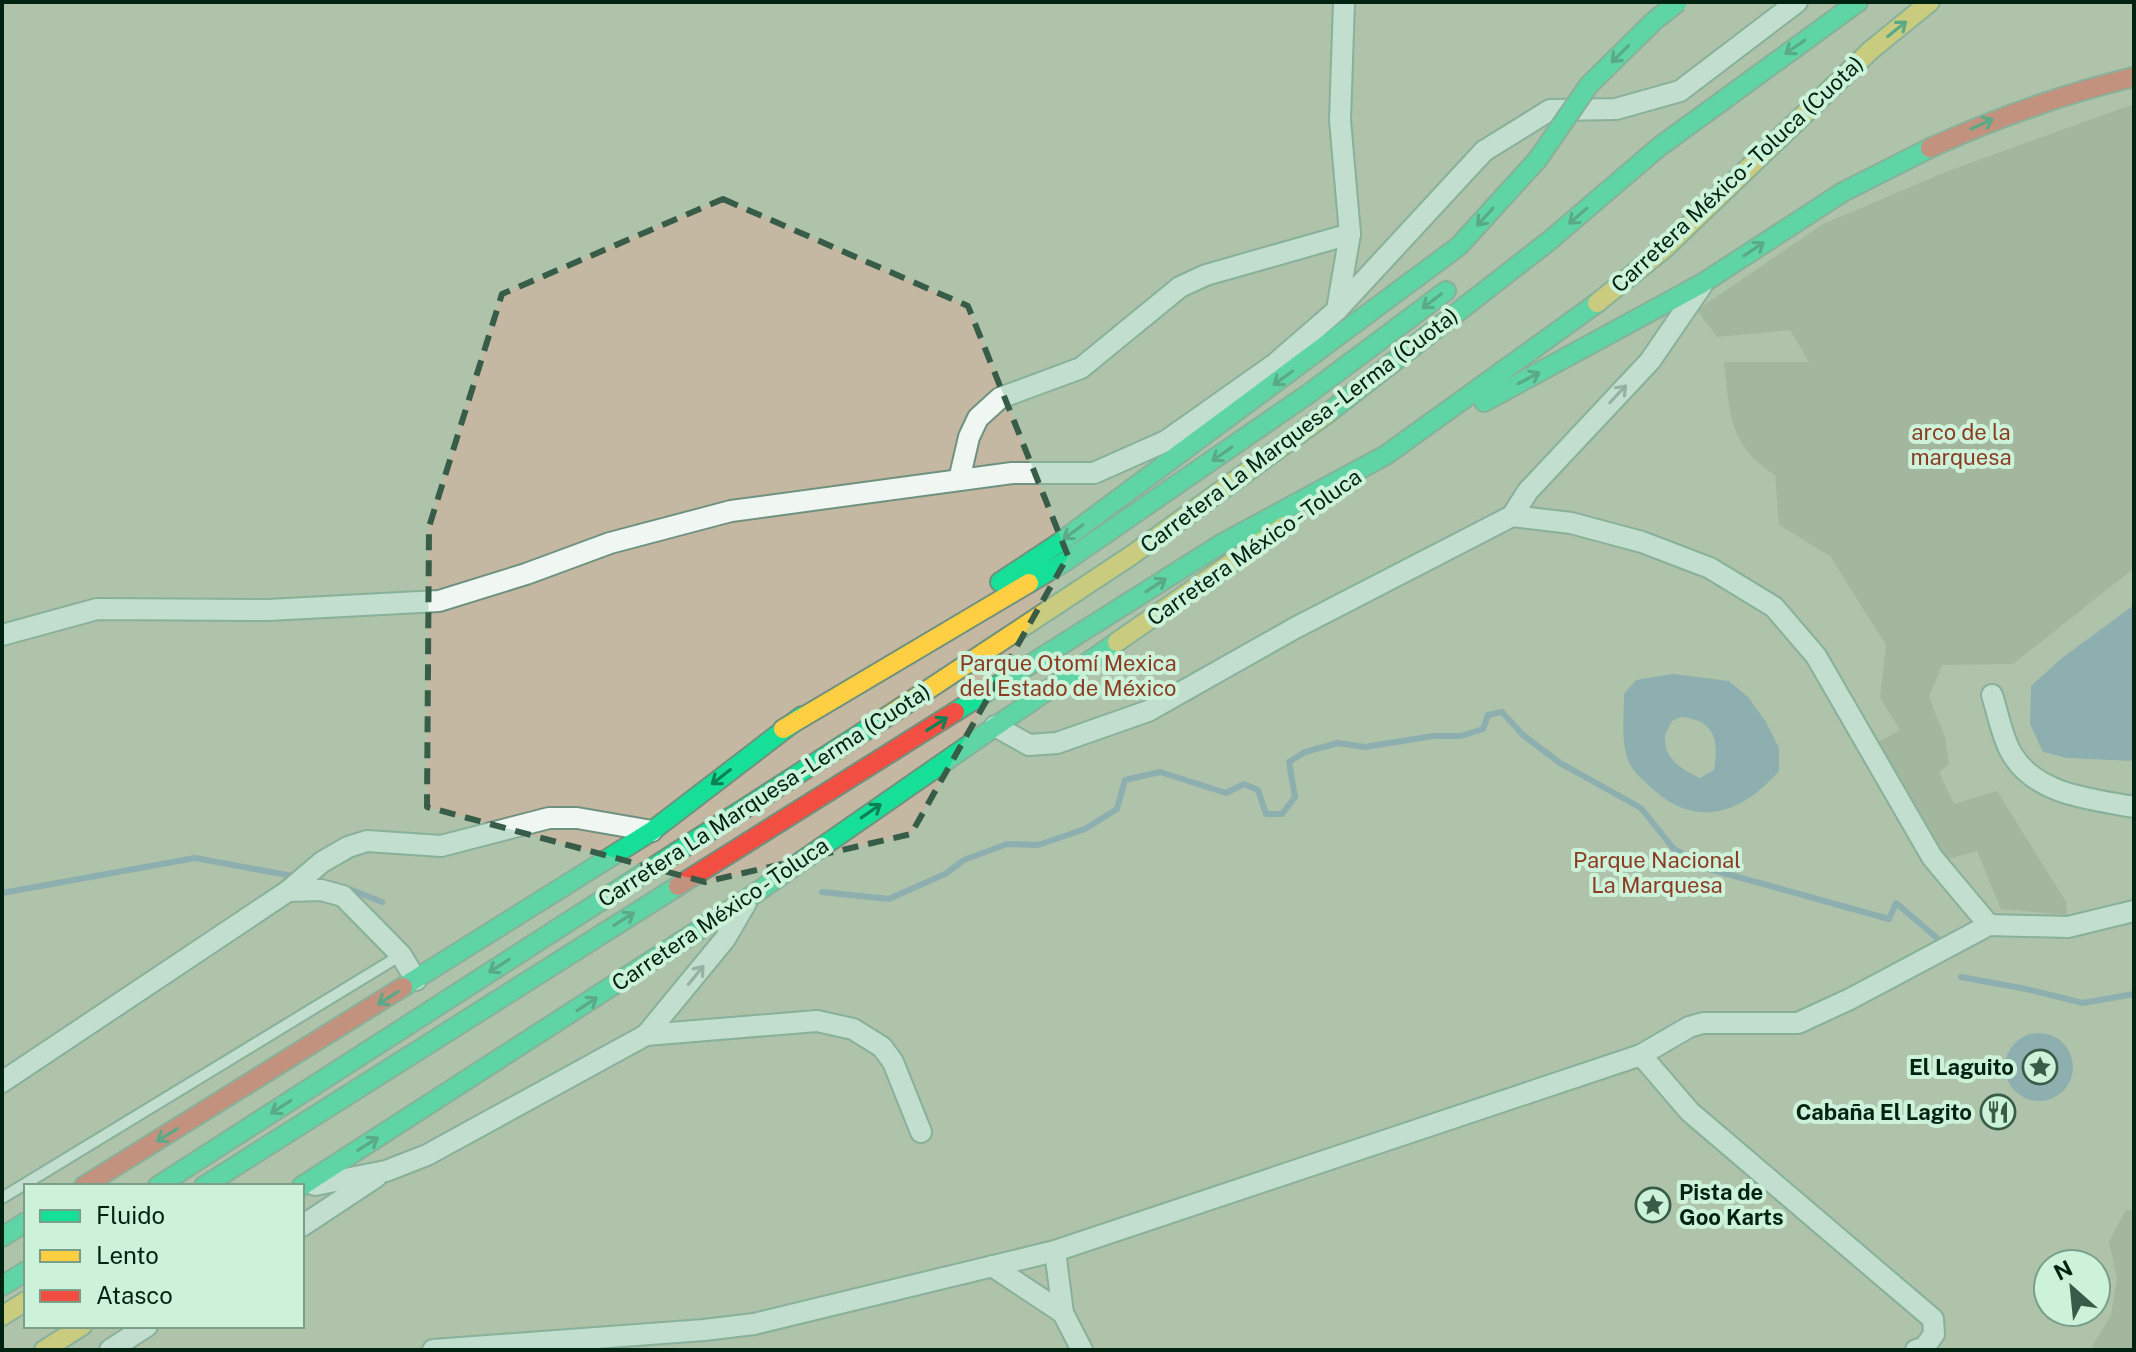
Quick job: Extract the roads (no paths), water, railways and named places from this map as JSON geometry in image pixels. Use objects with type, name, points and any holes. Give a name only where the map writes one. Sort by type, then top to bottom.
[{"type":"main road","points":[[87,1184],[652,831],[783,729],[1059,543],[1332,342],[1459,246],[1538,159],[1589,85],[1654,21],[1678,2]]},
{"type":"main road","points":[[1560,207],[1583,190],[1659,147],[1858,2]]},
{"type":"main road","name":"Carretera México - Toluca (Cuota)","points":[[1386,455],[1571,324],[1664,249],[1871,50],[1930,2]]},
{"type":"main road","name":"Carretera México - Toluca","points":[[304,1186],[750,897],[1386,455],[1703,283],[1843,192],[1917,154],[1995,119],[2077,91],[2134,77]]},
{"type":"main road","name":"Carretera La Marquesa - Lerma (Cuota)","points":[[161,1184],[1132,555],[1342,403],[1549,241],[1659,147]]},
{"type":"main road","points":[[783,729],[1066,561],[1311,392],[1465,277]]},
{"type":"main road","name":"Carretera La Marquesa - Lerma (Cuota)","points":[[207,1184],[1221,544],[1386,455]]},
{"type":"main road","points":[[2,1237],[24,1223]]},
{"type":"main road","points":[[2,1286],[24,1272]]},
{"type":"main road","points":[[2,1316],[24,1302]]},
{"type":"main road","points":[[44,1350],[79,1328]]},
{"type":"street","points":[[1332,342],[1350,234],[1340,120],[1344,2]]},
{"type":"street","points":[[2,635],[97,609],[268,610],[439,601],[610,543],[731,511],[1012,473],[1094,473],[1166,441],[1275,364],[1337,310],[1484,151],[1550,110],[1616,109],[1680,91],[1797,2]]},
{"type":"street","points":[[1712,68],[1733,91]]},
{"type":"street","points":[[959,480],[969,437],[978,418],[1000,398],[1081,368],[1180,287],[1206,275],[1350,234]]},
{"type":"street","points":[[995,726],[1029,745],[1057,743],[1148,711],[1295,628],[1512,516],[1528,491],[1650,361],[1703,283]]},
{"type":"street","points":[[1512,516],[1571,523],[1642,542],[1710,568],[1774,607],[1816,656],[1932,857],[1989,925]]},
{"type":"street","points":[[1992,695],[2011,753],[2032,779],[2076,796],[2134,807]]},
{"type":"street","points":[[2,1082],[348,847],[367,841],[441,846],[549,818],[577,818],[652,831]]},
{"type":"street","points":[[293,887],[343,896],[401,955],[416,980]]},
{"type":"street","points":[[304,1187],[386,1171],[427,1155],[646,1035],[725,939],[750,897]]},
{"type":"street","points":[[433,1350],[754,1324],[1055,1251],[1641,1055],[1689,1027],[1703,1023],[1798,1023],[1989,925],[2068,927],[2134,911]]},
{"type":"street","points":[[646,1035],[817,1021],[853,1029],[882,1047],[893,1062],[921,1132]]},
{"type":"street","points":[[1641,1055],[1701,1122],[1933,1319],[1934,1334],[1924,1348],[1916,1350]]},
{"type":"street","points":[[304,1225],[386,1171]]},
{"type":"street","points":[[1055,1251],[1063,1313],[1082,1350]]},
{"type":"street","points":[[992,1266],[1063,1313]]},
{"type":"street","points":[[110,1350],[144,1328]]},
{"type":"lane","points":[[25,1184],[401,955]]},
{"type":"lane","points":[[2,1198],[24,1185]]},
{"type":"water","points":[[2134,605],[2134,761],[2067,758],[2043,752],[2030,724],[2031,686],[2062,658]]},
{"type":"water","points":[[1673,674],[1729,681],[1748,697],[1766,722],[1779,748],[1779,771],[1751,796],[1721,811],[1688,810],[1672,803],[1638,776],[1627,757],[1623,734],[1624,694],[1636,680]],"holes":[[[1681,717],[1708,727],[1715,741],[1714,770],[1700,778],[1677,764],[1666,747],[1665,736],[1672,721]]]},
{"type":"water","points":[[2039,1033],[2063,1043],[2073,1067],[2063,1091],[2039,1101],[2015,1091],[2005,1067],[2015,1043]]},
{"type":"waterway","points":[[822,892],[889,899],[945,874],[964,860],[1007,844],[1038,845],[1085,829],[1117,809],[1125,780],[1160,772],[1226,793],[1244,784],[1258,790],[1266,814],[1282,814],[1295,797],[1289,762],[1305,752],[1338,743],[1365,747],[1433,736],[1461,736],[1483,729],[1488,715],[1502,712],[1523,735],[1560,763],[1641,808],[1673,848],[1709,869],[1889,919],[1896,903],[1937,938]]},
{"type":"waterway","points":[[2,893],[195,858],[298,877]]},
{"type":"waterway","points":[[344,887],[382,902]]},
{"type":"waterway","points":[[1961,977],[2083,1003],[2134,994]]},
{"type":"place","name":"El Laguito","points":[[2040,1067]]},
{"type":"place","name":"Cabaña El Lagito","points":[[1998,1112]]},
{"type":"place","name":"Pista de Goo Karts","points":[[1653,1205]]},
{"type":"park label","name":"arco de la marquesa","points":[[1961,444]]},
{"type":"park label","name":"Parque Otomí Mexica del Estado de México","points":[[1068,676]]},
{"type":"park label","name":"Parque Nacional La Marquesa","points":[[1657,872]]}]
